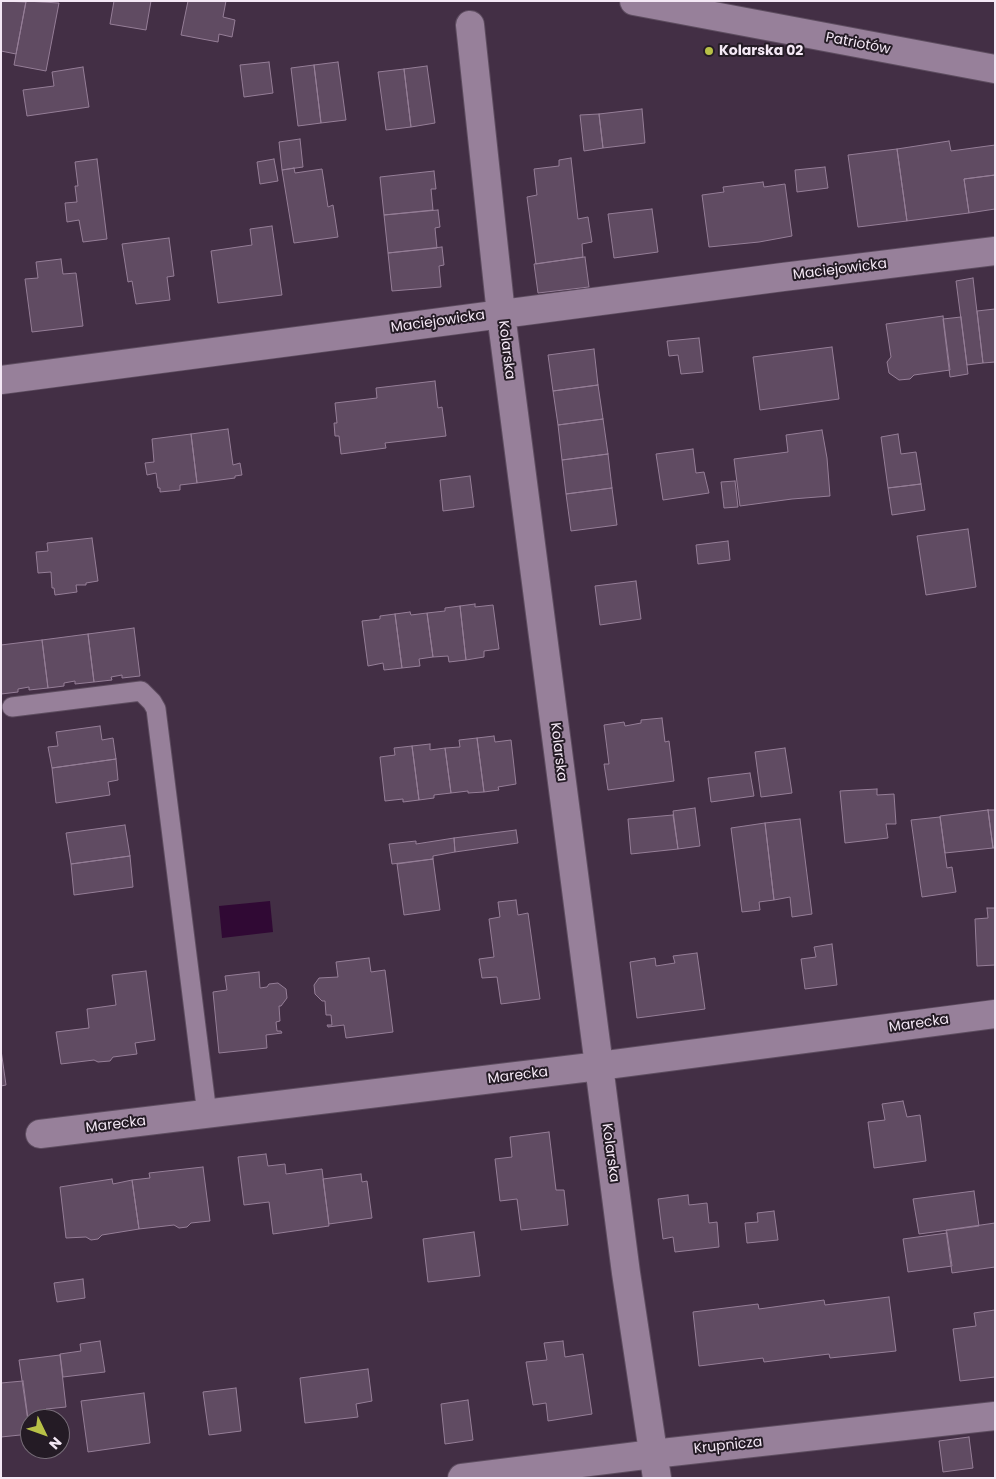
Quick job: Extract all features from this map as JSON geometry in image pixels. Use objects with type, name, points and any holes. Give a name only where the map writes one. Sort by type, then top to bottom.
[{"type":"street","name":"Patriotów","points":[[634,1],[995,69]]},
{"type":"street","name":"Kolarska","points":[[470,25],[501,314],[626,1273],[655,1466]]},
{"type":"street","name":"Maciejowicka","points":[[1,380],[783,277],[995,251]]},
{"type":"street","name":"Marecka","points":[[40,1134],[599,1066],[995,1014]]},
{"type":"street","name":"Krupnicza","points":[[462,1478],[655,1466],[995,1416]]},
{"type":"lane","points":[[12,707],[141,691],[156,709],[207,1114]]},
{"type":"shaded area","points":[[270,901],[273,932],[222,938],[219,906]]},
{"type":"building","points":[[1,1],[26,2],[16,54],[1,51]]},
{"type":"building","points":[[26,1],[59,3],[46,71],[14,65]]},
{"type":"building","points":[[114,1],[151,1],[146,30],[110,24]]},
{"type":"building","points":[[188,1],[226,1],[223,17],[235,20],[232,37],[219,34],[218,42],[181,35]]},
{"type":"building","points":[[269,62],[273,93],[244,97],[240,65]]},
{"type":"building","points":[[338,62],[346,120],[321,123],[314,65]]},
{"type":"building","points":[[314,65],[321,123],[298,126],[291,68]]},
{"type":"building","points":[[427,66],[435,123],[411,127],[404,69]]},
{"type":"building","points":[[83,67],[89,107],[27,116],[23,90],[54,86],[52,72]]},
{"type":"building","points":[[404,69],[411,127],[386,130],[378,72]]},
{"type":"building","points":[[642,109],[645,143],[603,148],[599,114]]},
{"type":"building","points":[[599,114],[603,148],[584,151],[580,115]]},
{"type":"building","points":[[300,139],[303,167],[282,170],[279,142]]},
{"type":"building","points":[[949,141],[951,151],[995,145],[995,175],[964,179],[969,213],[907,221],[897,149]]},
{"type":"building","points":[[897,149],[907,221],[858,227],[848,155]]},
{"type":"building","points":[[571,158],[578,219],[588,217],[592,242],[582,244],[583,257],[536,264],[527,197],[537,195],[534,169],[559,166],[559,160]]},
{"type":"building","points":[[97,159],[107,239],[83,242],[79,220],[67,222],[65,203],[77,202],[75,186],[78,186],[75,162]]},
{"type":"building","points":[[274,159],[278,181],[260,184],[257,162]]},
{"type":"building","points":[[825,167],[828,188],[797,192],[795,170]]},
{"type":"building","points":[[294,168],[295,173],[322,169],[328,207],[333,205],[338,237],[294,243],[282,170]]},
{"type":"building","points":[[434,171],[436,189],[431,189],[433,210],[384,215],[380,177]]},
{"type":"building","points":[[995,175],[995,209],[969,213],[964,179]]},
{"type":"building","points":[[763,182],[764,187],[785,184],[792,236],[759,242],[709,247],[702,195],[724,192],[723,187]]},
{"type":"building","points":[[652,209],[658,252],[614,258],[608,214]]},
{"type":"building","points":[[438,210],[440,227],[435,228],[437,248],[388,253],[384,215]]},
{"type":"building","points":[[272,226],[282,295],[218,303],[211,251],[252,245],[250,229]]},
{"type":"building","points":[[169,238],[174,276],[167,277],[170,300],[136,304],[132,281],[128,282],[122,244]]},
{"type":"building","points":[[442,247],[444,265],[439,266],[441,287],[392,291],[388,253]]},
{"type":"building","points":[[585,257],[589,287],[538,293],[534,264]]},
{"type":"building","points":[[61,259],[63,274],[76,273],[83,326],[32,332],[25,279],[38,278],[36,262]]},
{"type":"building","points":[[973,278],[983,363],[967,365],[956,281]]},
{"type":"building","points":[[995,309],[995,362],[983,363],[977,311]]},
{"type":"building","points":[[943,316],[950,370],[914,375],[910,379],[899,380],[889,373],[887,362],[891,357],[886,324]]},
{"type":"building","points":[[961,317],[968,374],[950,377],[943,319]]},
{"type":"building","points":[[699,338],[703,372],[681,374],[678,355],[669,356],[667,341]]},
{"type":"building","points":[[832,347],[839,399],[760,410],[753,357]]},
{"type":"building","points":[[594,349],[598,385],[553,391],[548,355]]},
{"type":"building","points":[[435,381],[438,408],[442,407],[446,436],[385,443],[386,448],[341,454],[339,436],[335,436],[334,423],[337,423],[335,403],[377,398],[376,388]]},
{"type":"building","points":[[598,385],[603,419],[558,425],[553,391]]},
{"type":"building","points":[[603,419],[608,454],[562,460],[558,425]]},
{"type":"building","points":[[228,429],[233,465],[240,463],[242,475],[235,476],[235,478],[197,483],[191,434]]},
{"type":"building","points":[[822,430],[827,458],[830,496],[740,506],[734,459],[788,452],[786,435]]},
{"type":"building","points":[[191,434],[197,483],[180,485],[180,490],[160,492],[156,473],[147,475],[145,463],[154,462],[152,439]]},
{"type":"building","points":[[898,434],[901,454],[916,452],[921,484],[888,488],[881,437]]},
{"type":"building","points":[[693,449],[696,473],[704,472],[709,493],[663,500],[656,454]]},
{"type":"building","points":[[608,454],[612,488],[566,494],[562,460]]},
{"type":"building","points":[[470,476],[474,507],[443,511],[440,480]]},
{"type":"building","points":[[735,481],[738,507],[724,508],[721,482]]},
{"type":"building","points":[[921,484],[925,510],[892,515],[888,488]]},
{"type":"building","points":[[612,488],[617,525],[571,531],[566,494]]},
{"type":"building","points":[[968,529],[976,587],[926,595],[917,536]]},
{"type":"building","points":[[92,538],[98,581],[86,583],[86,585],[76,585],[77,592],[55,595],[54,588],[52,588],[51,572],[38,573],[36,552],[48,551],[47,543]]},
{"type":"building","points":[[728,541],[730,560],[698,564],[696,545]]},
{"type":"building","points":[[636,581],[641,619],[600,625],[595,586]]},
{"type":"building","points":[[475,604],[475,607],[493,605],[499,649],[484,651],[484,657],[466,660],[460,606]]},
{"type":"building","points":[[460,606],[466,660],[449,662],[448,656],[433,657],[427,613],[445,611],[445,608]]},
{"type":"building","points":[[410,612],[411,615],[427,613],[433,657],[419,659],[420,666],[402,668],[395,614]]},
{"type":"building","points":[[395,614],[402,668],[384,670],[383,663],[368,666],[362,621],[380,619],[380,616]]},
{"type":"building","points":[[134,628],[140,676],[122,678],[122,675],[111,677],[112,680],[94,682],[88,634]]},
{"type":"building","points":[[88,634],[94,682],[75,684],[75,681],[64,683],[64,686],[48,688],[42,640]]},
{"type":"building","points":[[42,640],[48,688],[29,690],[29,687],[18,689],[18,692],[1,694],[1,645]]},
{"type":"building","points":[[662,718],[665,742],[669,741],[674,781],[608,790],[604,764],[609,764],[604,725],[624,722],[625,726],[641,723],[641,720]]},
{"type":"building","points":[[100,726],[102,740],[113,738],[116,759],[52,768],[48,747],[58,746],[56,732]]},
{"type":"building","points":[[494,736],[495,742],[511,740],[516,784],[498,787],[499,790],[484,792],[477,738]]},
{"type":"building","points":[[477,738],[484,792],[451,793],[445,748],[460,747],[459,740]]},
{"type":"building","points":[[430,744],[430,750],[445,748],[451,793],[434,795],[434,798],[419,800],[412,746]]},
{"type":"building","points":[[412,746],[419,800],[403,802],[403,799],[385,801],[380,757],[395,755],[394,748]]},
{"type":"building","points":[[785,748],[792,793],[761,797],[755,752]]},
{"type":"building","points":[[116,759],[118,780],[108,782],[110,795],[56,803],[52,768]]},
{"type":"building","points":[[750,773],[754,796],[711,802],[708,778]]},
{"type":"building","points":[[877,789],[877,795],[894,794],[896,824],[886,824],[888,838],[845,843],[840,791]]},
{"type":"building","points":[[695,808],[700,846],[678,849],[673,811]]},
{"type":"building","points":[[988,810],[993,848],[945,853],[940,816]]},
{"type":"building","points":[[988,810],[995,810],[995,848],[993,848]]},
{"type":"building","points":[[673,815],[678,849],[631,854],[628,819]]},
{"type":"building","points":[[940,817],[947,868],[952,867],[956,892],[922,897],[911,820]]},
{"type":"building","points":[[800,819],[812,914],[792,917],[790,897],[774,900],[765,823]]},
{"type":"building","points":[[765,823],[774,900],[759,902],[760,910],[742,912],[731,828]]},
{"type":"building","points":[[125,825],[130,856],[71,864],[66,833]]},
{"type":"building","points":[[516,830],[518,843],[455,852],[454,838]]},
{"type":"building","points":[[454,838],[455,852],[433,856],[433,859],[392,864],[389,844],[416,841],[416,844]]},
{"type":"building","points":[[130,856],[133,887],[74,895],[71,864]]},
{"type":"building","points":[[433,859],[440,910],[404,915],[397,864]]},
{"type":"building","points":[[516,900],[518,915],[528,913],[540,999],[501,1004],[497,977],[482,978],[479,959],[494,957],[489,919],[500,917],[498,902]]},
{"type":"building","points":[[987,908],[995,908],[995,965],[977,966],[975,919],[988,918]]},
{"type":"building","points":[[832,944],[837,985],[805,989],[801,959],[816,957],[814,947]]},
{"type":"building","points":[[697,953],[705,1009],[637,1018],[630,962],[655,958],[656,966],[675,963],[673,956]]},
{"type":"building","points":[[369,958],[371,972],[385,970],[393,1032],[346,1038],[344,1025],[328,1027],[327,1025],[332,1025],[331,1015],[326,1015],[325,1001],[322,1001],[315,994],[314,985],[319,978],[338,977],[336,962]]},
{"type":"building","points":[[146,971],[155,1040],[135,1043],[137,1054],[113,1057],[110,1061],[98,1062],[94,1060],[61,1064],[56,1032],[89,1028],[87,1009],[116,1005],[112,975]]},
{"type":"building","points":[[259,972],[260,988],[278,983],[286,989],[287,998],[279,1006],[280,1021],[276,1022],[277,1031],[282,1033],[266,1035],[267,1048],[219,1053],[213,992],[227,990],[225,976]]},
{"type":"building","points":[[1,1050],[6,1085],[1,1086]]},
{"type":"building","points":[[903,1101],[907,1117],[920,1115],[926,1161],[874,1168],[868,1122],[885,1120],[882,1104]]},
{"type":"building","points":[[549,1132],[556,1190],[564,1190],[568,1225],[521,1230],[517,1199],[500,1201],[495,1159],[512,1157],[510,1137]]},
{"type":"building","points":[[266,1154],[268,1166],[285,1164],[286,1174],[322,1169],[329,1226],[273,1234],[269,1202],[244,1205],[238,1157]]},
{"type":"building","points":[[203,1167],[210,1221],[191,1223],[187,1227],[179,1228],[174,1225],[139,1229],[132,1180],[150,1178],[149,1173]]},
{"type":"building","points":[[361,1174],[362,1182],[367,1181],[372,1218],[329,1224],[323,1179]]},
{"type":"building","points":[[112,1179],[113,1184],[132,1180],[139,1229],[102,1235],[98,1239],[91,1240],[86,1237],[66,1238],[60,1187]]},
{"type":"building","points":[[974,1191],[979,1226],[919,1234],[913,1199]]},
{"type":"building","points":[[688,1195],[689,1205],[707,1203],[709,1223],[717,1222],[719,1247],[675,1252],[673,1237],[663,1239],[658,1199]]},
{"type":"building","points":[[774,1211],[778,1240],[747,1243],[745,1223],[758,1222],[757,1213]]},
{"type":"building","points":[[995,1223],[995,1267],[952,1273],[946,1230]]},
{"type":"building","points":[[474,1232],[480,1276],[428,1282],[423,1239]]},
{"type":"building","points":[[947,1233],[952,1266],[908,1272],[903,1239]]},
{"type":"building","points":[[83,1279],[85,1298],[57,1302],[54,1283]]},
{"type":"building","points":[[889,1297],[896,1351],[830,1358],[829,1354],[764,1362],[763,1358],[699,1366],[693,1312],[758,1304],[759,1309],[824,1300],[825,1305]]},
{"type":"building","points":[[995,1310],[995,1377],[960,1381],[953,1329],[976,1326],[974,1313]]},
{"type":"building","points":[[100,1341],[105,1372],[63,1377],[60,1354],[81,1351],[80,1344]]},
{"type":"building","points":[[563,1341],[565,1357],[583,1354],[592,1414],[548,1421],[546,1403],[533,1405],[526,1362],[547,1360],[544,1343]]},
{"type":"building","points":[[60,1355],[66,1407],[26,1409],[19,1360]]},
{"type":"building","points":[[368,1369],[372,1401],[356,1404],[358,1417],[305,1423],[300,1378]]},
{"type":"building","points":[[23,1381],[27,1409],[20,1409],[20,1435],[1,1437],[1,1383]]},
{"type":"building","points":[[236,1388],[241,1431],[209,1435],[203,1392]]},
{"type":"building","points":[[144,1393],[150,1443],[88,1452],[81,1401]]},
{"type":"building","points":[[468,1400],[473,1440],[445,1444],[441,1404]]},
{"type":"building","points":[[969,1437],[973,1468],[943,1472],[939,1441]]},
{"type":"place","name":"Kolarska 02","points":[[709,51]]}]
